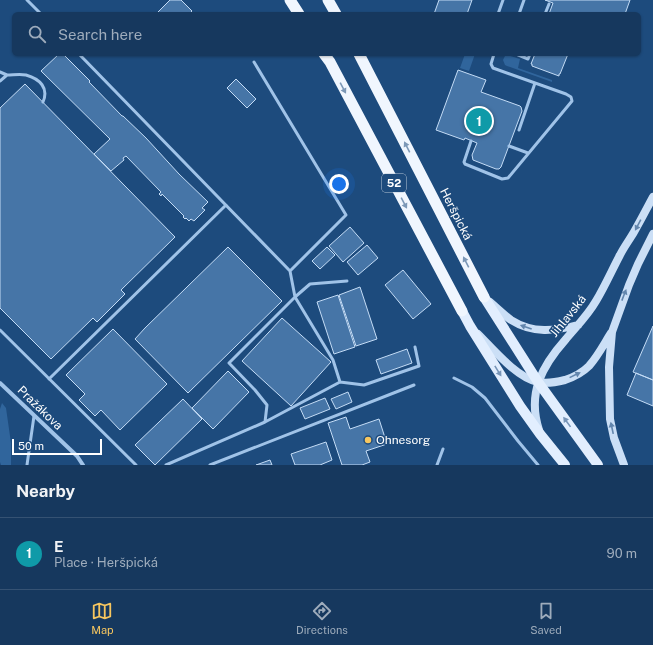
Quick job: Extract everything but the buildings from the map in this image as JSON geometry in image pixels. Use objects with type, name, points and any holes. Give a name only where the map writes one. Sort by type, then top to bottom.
[{"type":"highway","points":[[290,0],[298,12]]},
{"type":"highway","points":[[328,0],[335,12]]},
{"type":"highway","name":"Heršpická","points":[[325,56],[462,311]]},
{"type":"highway","name":"Heršpická","points":[[360,56],[484,297]]},
{"type":"main road","name":"Jihlavská","points":[[540,434],[534,403],[538,382],[545,365],[596,302],[621,253],[653,197]]},
{"type":"main road","points":[[538,382],[555,382],[568,379],[583,371],[595,358],[612,332],[629,285],[653,234]]},
{"type":"main road","name":"Heršpická","points":[[484,297],[538,382],[598,465]]},
{"type":"main road","points":[[484,297],[512,321],[528,328],[546,331],[559,330],[578,325]]},
{"type":"main road","name":"Heršpická","points":[[462,311],[520,406],[565,465]]},
{"type":"main road","name":"Heršpická","points":[[470,326],[517,372],[538,382]]},
{"type":"main road","points":[[612,332],[609,367],[610,419],[614,438],[624,465]]},
{"type":"street","name":"Pražákova","points":[[0,383],[77,456],[83,465]]},
{"type":"lane","points":[[27,0],[39,12]]},
{"type":"lane","points":[[499,12],[503,0]]},
{"type":"lane","points":[[520,12],[524,0]]},
{"type":"lane","points":[[546,12],[548,4]]},
{"type":"lane","points":[[82,56],[290,271],[295,297],[333,360],[340,382]]},
{"type":"lane","points":[[471,141],[464,162],[465,164],[502,179],[508,178],[572,101],[571,97],[566,94],[493,68],[491,64],[493,56]]},
{"type":"lane","points":[[521,56],[528,59],[529,56]]},
{"type":"lane","points":[[254,62],[346,215],[290,271]]},
{"type":"lane","points":[[0,72],[7,75],[26,75],[36,80],[43,85],[46,92],[43,102]]},
{"type":"lane","points":[[0,81],[7,75]]},
{"type":"lane","points":[[519,130],[535,83]]},
{"type":"lane","points":[[509,146],[528,153]]},
{"type":"lane","points":[[49,379],[226,205]]},
{"type":"lane","points":[[265,422],[267,405],[229,363],[310,284],[347,282]]},
{"type":"lane","points":[[0,330],[136,465]]},
{"type":"lane","points":[[166,465],[265,422],[340,382],[364,385],[419,366],[414,347]]},
{"type":"lane","points":[[454,378],[472,387],[485,398],[538,465]]},
{"type":"lane","points":[[210,465],[414,385]]},
{"type":"lane","points":[[27,465],[34,416]]},
{"type":"lane","points":[[437,465],[443,449]]},
{"type":"shaded area","points":[[464,56],[474,56],[469,71],[460,68]]},
{"type":"shaded area","points":[[505,56],[520,59],[518,68],[552,80],[552,82],[505,65],[503,60]]},
{"type":"shaded area","points":[[2,403],[6,408],[11,443],[11,465],[1,465],[0,462],[0,409]]},
{"type":"place","name":"E","points":[[479,121]]},
{"type":"place","name":"Ohnesorg","points":[[368,440]]}]
